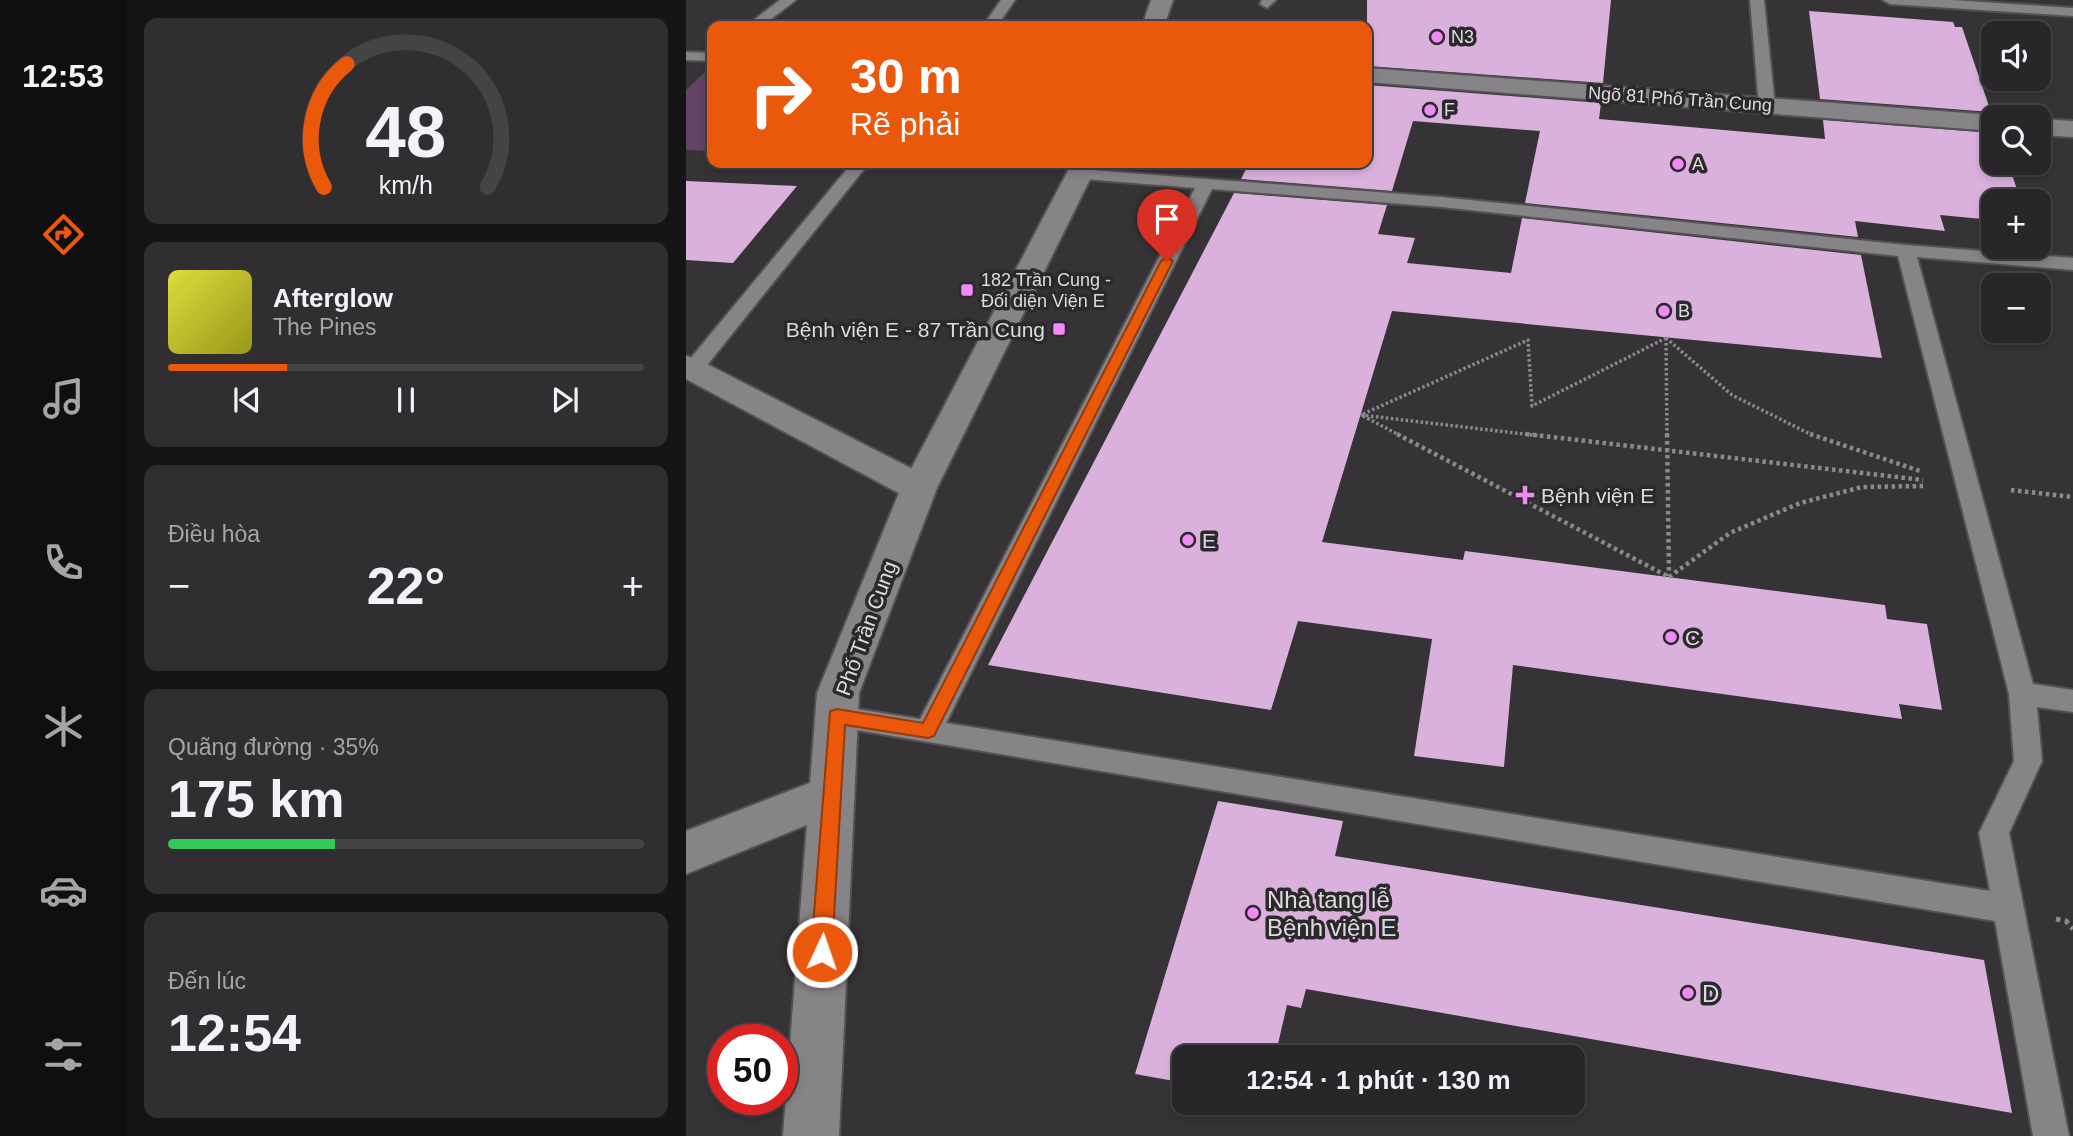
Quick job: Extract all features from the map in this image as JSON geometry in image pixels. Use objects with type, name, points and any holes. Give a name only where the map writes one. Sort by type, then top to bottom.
[{"type":"street","points":[[1155,21],[1162,0]]},
{"type":"street","name":"Ngõ 81 Phố Trần Cung","points":[[1372,75],[1981,122]]},
{"type":"street","points":[[2051,128],[2073,129]]},
{"type":"street","name":"Phố Trần Cung","points":[[811,1136],[838,693],[919,488],[1081,169]]},
{"type":"street","points":[[689,367],[919,488]]},
{"type":"street","points":[[686,853],[830,795]]},
{"type":"lane","points":[[760,21],[789,0]]},
{"type":"lane","points":[[993,21],[1008,0]]},
{"type":"lane","points":[[1757,0],[1767,106]]},
{"type":"lane","points":[[1890,0],[2073,12]]},
{"type":"lane","points":[[686,56],[707,57]]},
{"type":"lane","points":[[686,65],[694,66],[686,72]]},
{"type":"lane","points":[[689,367],[857,168]]},
{"type":"lane","points":[[1081,169],[1205,186],[1441,202],[1906,251],[2073,264]]},
{"type":"lane","points":[[928,731],[1205,186]]},
{"type":"lane","points":[[1906,251],[2022,694],[2028,761],[1994,833],[2051,1136]]},
{"type":"lane","points":[[2022,694],[2073,701]]},
{"type":"lane","points":[[837,717],[1295,789],[2009,909]]},
{"type":"path","points":[[1666,338],[1710,379],[1764,413],[1849,449],[1968,485]]},
{"type":"path","points":[[1361,415],[1528,340],[1532,407],[1666,338]]},
{"type":"path","points":[[1666,338],[1669,577]]},
{"type":"path","points":[[1361,415],[2073,497]]},
{"type":"path","points":[[1361,415],[1669,577]]},
{"type":"path","points":[[1669,577],[1730,533],[1800,503],[1862,487],[1968,485]]},
{"type":"shaded area","points":[[707,70],[707,151],[686,150],[686,90]]},
{"type":"building","points":[[1367,0],[1611,0],[1603,83],[1372,66],[1372,21],[1367,21]]},
{"type":"building","points":[[1809,11],[1953,22],[1955,27],[1962,27],[1981,83],[1981,91],[1984,91],[1989,105],[1981,105],[1981,111],[1820,99]]},
{"type":"building","points":[[1372,85],[1601,103],[1599,119],[1825,139],[1823,120],[1981,132],[1981,175],[2012,175],[2017,189],[1981,189],[1981,219],[1940,215],[1945,231],[1855,221],[1858,237],[1525,203],[1540,131],[1413,121],[1392,191],[1241,179],[1246,168],[1372,168]]},
{"type":"building","points":[[686,181],[797,186],[733,263],[686,260]]},
{"type":"building","points":[[1234,193],[1387,205],[1378,234],[1415,238],[1407,263],[1511,273],[1522,218],[1861,255],[1882,358],[1392,311],[1322,542],[1463,560],[1465,551],[1885,605],[1887,619],[1927,624],[1942,710],[1899,704],[1902,719],[1513,665],[1504,767],[1414,756],[1432,639],[1298,621],[1271,710],[988,665]]},
{"type":"building","name":"D","points":[[1218,801],[1343,821],[1335,856],[1984,960],[2012,1113],[1306,989],[1301,1008],[1287,1005],[1278,1045],[1172,1045],[1172,1081],[1135,1074]]},
{"type":"place","name":"N3","points":[[1437,37]]},
{"type":"place","name":"F","points":[[1430,110]]},
{"type":"place","name":"A","points":[[1678,164]]},
{"type":"place","name":"182 Trần Cung - Đối diện Viện E","points":[[967,290]]},
{"type":"place","name":"B","points":[[1664,311]]},
{"type":"place","name":"Bệnh viện E - 87 Trần Cung","points":[[1059,329]]},
{"type":"place","name":"Bệnh viện E","points":[[1525,495]]},
{"type":"place","name":"E","points":[[1188,540]]},
{"type":"place","name":"C","points":[[1671,637]]},
{"type":"place","name":"Nhà tang lễ Bệnh viện E","points":[[1253,913]]},
{"type":"place","name":"D","points":[[1688,993]]},
{"type":"route","points":[[822,952],[837,717],[928,731],[1167,261]]}]
